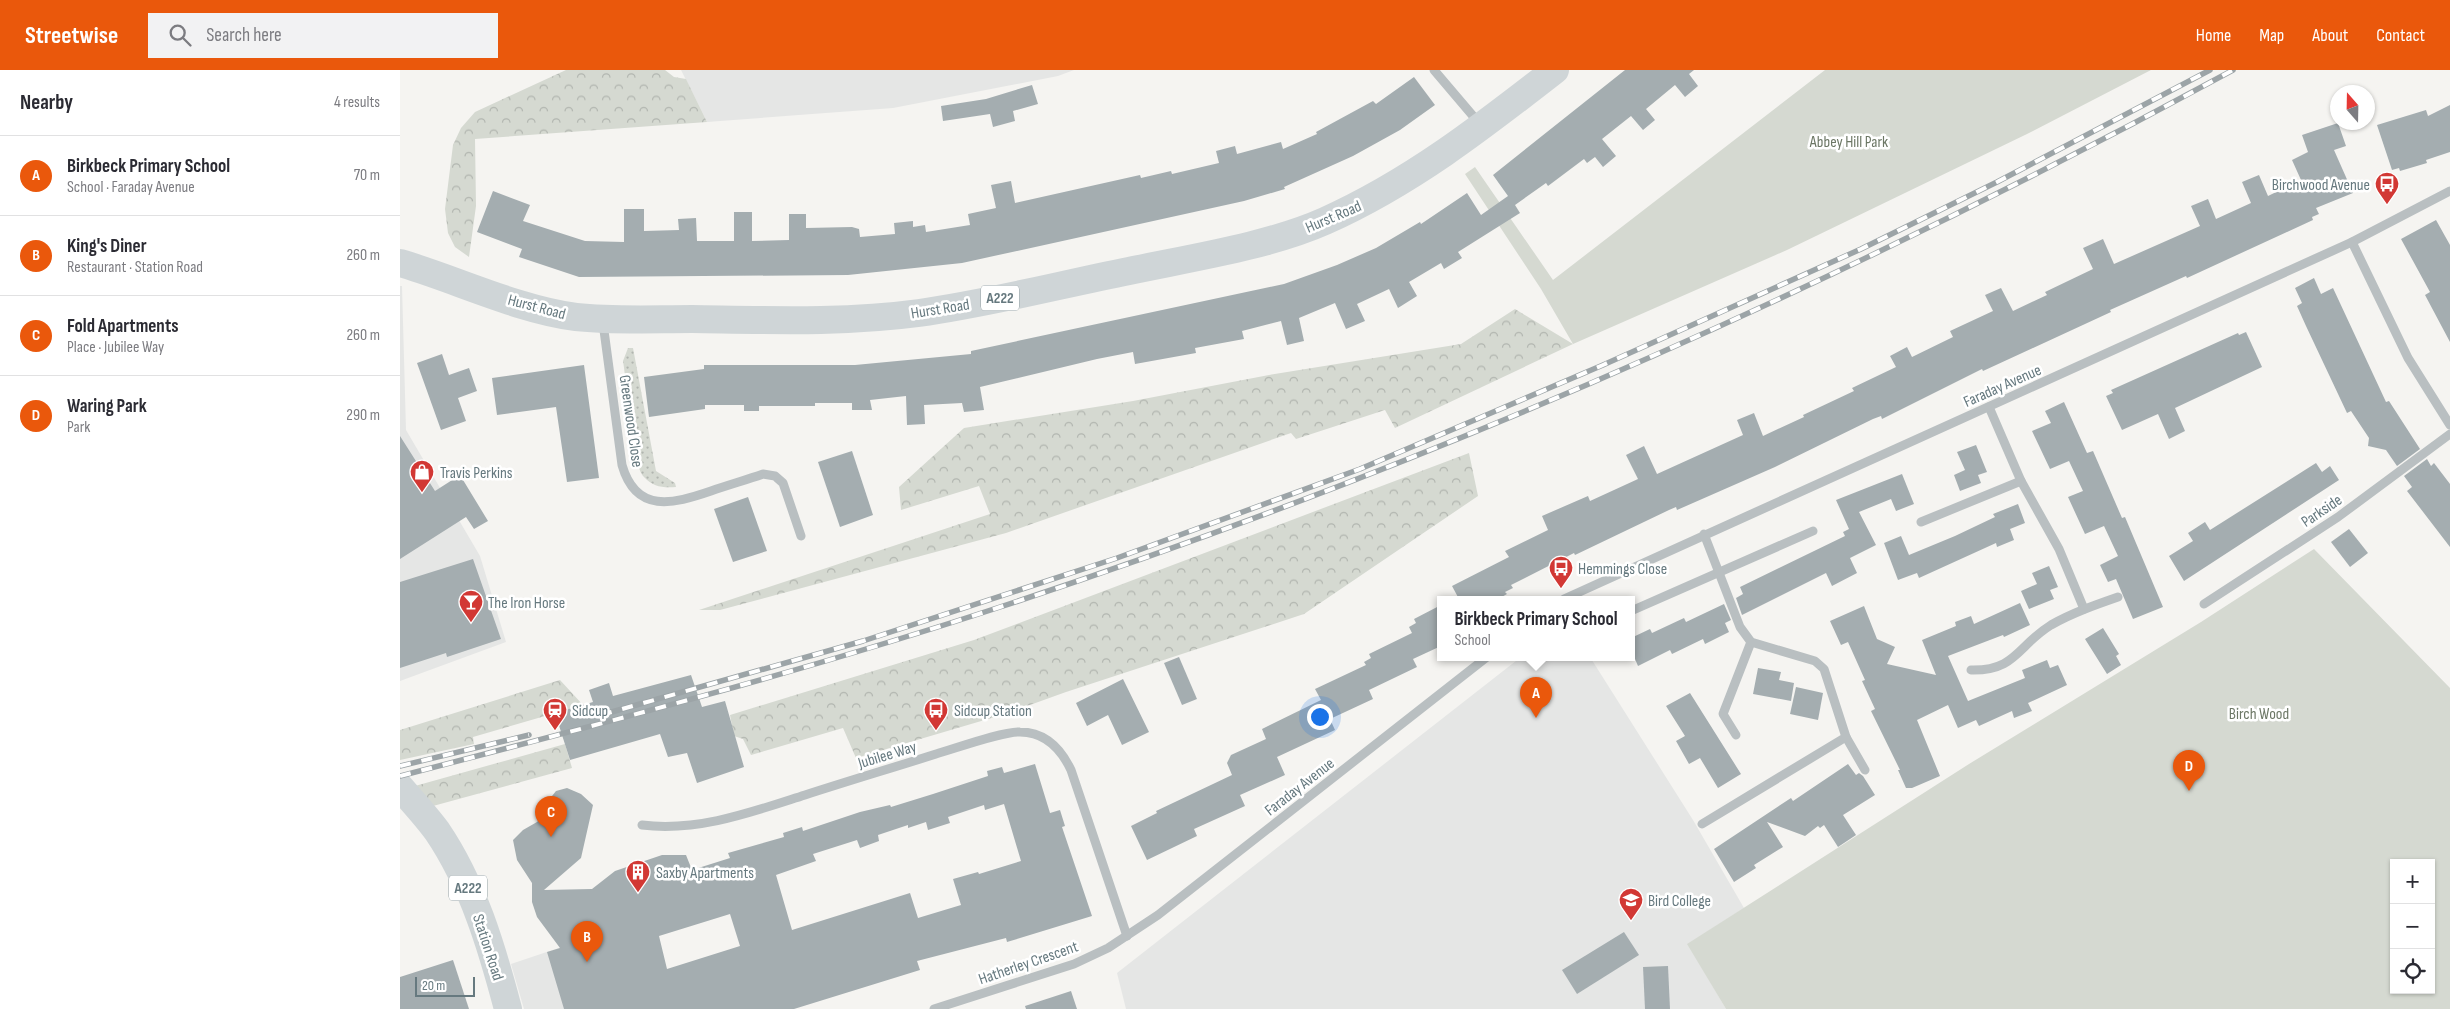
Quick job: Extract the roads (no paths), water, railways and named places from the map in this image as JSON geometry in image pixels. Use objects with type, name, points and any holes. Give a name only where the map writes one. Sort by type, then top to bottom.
[{"type":"main road","name":"Hurst Road","points":[[400,263],[552,312],[603,319],[802,319],[918,313],[1185,259],[1264,240],[1324,222],[1361,205],[1415,174],[1483,127],[1555,70]]},
{"type":"main road","name":"Station Road","points":[[400,787],[437,831],[471,892],[497,968],[508,1009]]},
{"type":"street","points":[[1434,70],[1483,127]]},
{"type":"street","name":"Faraday Avenue","points":[[1570,596],[2352,242],[2450,191]]},
{"type":"street","points":[[2352,242],[2408,358],[2450,425]]},
{"type":"street","name":"Greenwood Close","points":[[603,319],[622,465],[629,485],[647,498],[670,503],[763,474],[774,476],[783,483],[802,536]]},
{"type":"street","points":[[1989,407],[2021,481],[2059,549],[2084,609]]},
{"type":"street","name":"Parkside","points":[[2204,604],[2338,517],[2450,434]]},
{"type":"street","points":[[1920,522],[2021,481]]},
{"type":"street","points":[[1635,609],[1813,531]]},
{"type":"street","points":[[1704,534],[1740,627],[1751,642],[1815,661],[1824,670],[1846,737],[1866,770]]},
{"type":"street","points":[[1971,670],[1988,670],[2009,663],[2031,640],[2045,630],[2084,609],[2118,597]]},
{"type":"street","points":[[1736,735],[1723,714],[1751,642]]},
{"type":"street","name":"Faraday Avenue","points":[[1127,936],[1166,909],[1482,661]]},
{"type":"street","name":"Jubilee Way","points":[[642,825],[672,828],[691,827],[764,808],[1005,735],[1019,732],[1036,734],[1059,749],[1071,770],[1127,936]]},
{"type":"street","points":[[1702,824],[1846,737]]},
{"type":"street","name":"Hatherley Crescent","points":[[934,1009],[1074,964],[1127,936]]},
{"type":"railway","points":[[601,715],[863,641],[1117,558],[1360,469],[1603,365],[1861,249],[1997,182],[2210,70]]},
{"type":"railway","points":[[400,776],[551,737],[851,654],[1000,607],[1159,553],[1317,495],[1628,367],[1782,297],[1934,225],[2085,149],[2233,70]]},
{"type":"railway","points":[[400,766],[529,735]]},
{"type":"place","name":"Birchwood Avenue","points":[[2387,205]]},
{"type":"place","name":"Travis Perkins","points":[[422,493]]},
{"type":"place","name":"Hemmings Close","points":[[1561,589]]},
{"type":"place","name":"The Iron Horse","points":[[471,623]]},
{"type":"place","name":"Birkbeck Primary School","points":[[1536,718]]},
{"type":"place","name":"Sidcup","points":[[555,731]]},
{"type":"place","name":"Sidcup Station","points":[[936,731]]},
{"type":"place","name":"Waring Park","points":[[2189,791]]},
{"type":"place","name":"Fold Apartments","points":[[551,837]]},
{"type":"place","name":"Saxby Apartments","points":[[638,893]]},
{"type":"place","name":"Bird College","points":[[1631,921]]},
{"type":"place","name":"King's Diner","points":[[587,962]]},
{"type":"park label","name":"Abbey Hill Park","points":[[1849,141]]},
{"type":"park label","name":"Birch Wood","points":[[2259,713]]}]
